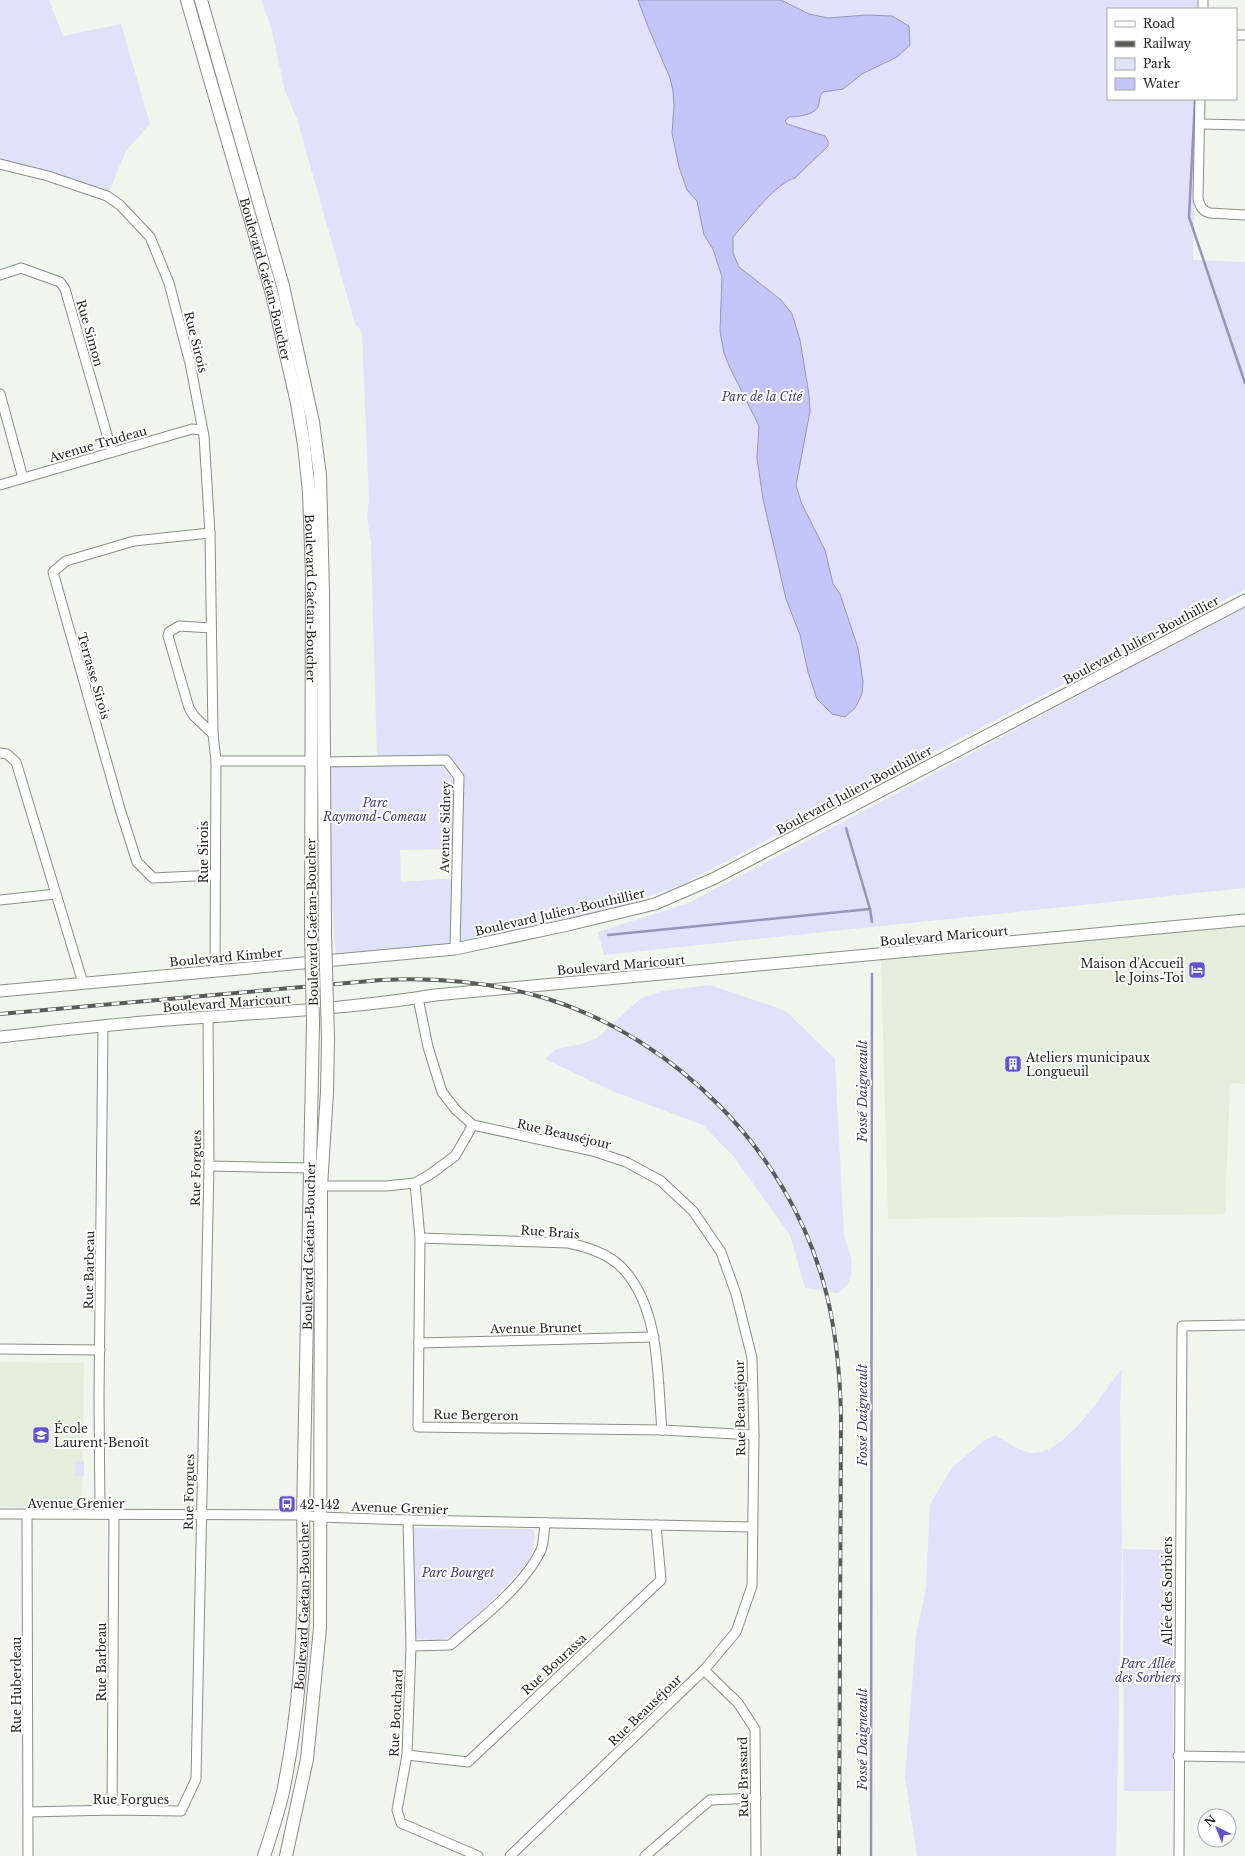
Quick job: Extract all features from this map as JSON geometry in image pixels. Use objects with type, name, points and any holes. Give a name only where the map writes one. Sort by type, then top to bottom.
[{"type":"main road","name":"Boulevard Gaétan-Boucher","points":[[188,0],[272,294],[300,416],[308,492],[310,532],[310,761],[313,1090],[303,1515],[305,1569],[304,1639],[295,1720],[283,1793],[264,1856]]},
{"type":"main road","name":"Boulevard Gaétan-Boucher","points":[[201,0],[283,286],[312,418],[320,491],[323,592],[324,909],[328,1038],[327,1092],[321,1186],[319,1517],[320,1628],[315,1693],[307,1758],[286,1856]]},
{"type":"street","points":[[1200,100],[1198,199],[1202,209],[1206,212],[1245,215]]},
{"type":"street","points":[[1200,124],[1245,125]]},
{"type":"street","name":"Rue Sirois","points":[[0,164],[48,176],[107,196],[120,205],[150,237],[171,290],[190,364],[202,430],[210,533],[213,734],[216,761],[215,971]]},
{"type":"street","name":"Rue Simon","points":[[0,274],[21,268],[60,282],[65,289],[112,452]]},
{"type":"street","points":[[0,394],[23,478]]},
{"type":"street","name":"Avenue Trudeau","points":[[0,484],[192,429],[202,430]]},
{"type":"street","name":"Terrasse Sirois","points":[[210,533],[134,541],[66,561],[53,572],[118,801],[137,862],[153,878],[216,875]]},
{"type":"street","name":"Boulevard Julien-Bouthillier","points":[[455,949],[568,925],[655,904],[716,878],[1245,600]]},
{"type":"street","points":[[211,628],[179,626],[169,632],[168,636],[189,708],[194,716],[213,734]]},
{"type":"street","points":[[0,753],[7,754],[16,762],[83,983]]},
{"type":"street","name":"Avenue Sidney","points":[[323,762],[446,760],[459,777],[455,949]]},
{"type":"street","points":[[216,761],[310,761]]},
{"type":"street","points":[[0,900],[56,894]]},
{"type":"street","name":"Boulevard Maricourt","points":[[0,1037],[104,1026],[208,1017],[231,1017],[1245,920]]},
{"type":"street","name":"Boulevard Kimber","points":[[0,991],[455,949]]},
{"type":"street","name":"Rue Beauséjour","points":[[418,998],[428,1047],[442,1092],[456,1110],[473,1124],[593,1151],[626,1162],[661,1181],[693,1212],[721,1252],[736,1294],[752,1358],[754,1435],[752,1586],[736,1632],[704,1670],[510,1856]]},
{"type":"street","name":"Rue Forgues","points":[[29,1812],[112,1810],[181,1811],[196,1779],[200,1515],[209,1166],[208,1017]]},
{"type":"street","name":"Rue Barbeau","points":[[100,1514],[100,1350],[104,1026]]},
{"type":"street","points":[[321,1186],[386,1186],[415,1183],[429,1176],[456,1156],[473,1124]]},
{"type":"street","points":[[209,1166],[311,1168]]},
{"type":"street","name":"Rue Bergeron","points":[[415,1183],[420,1238],[418,1427],[662,1430],[754,1435]]},
{"type":"street","name":"Rue Brais","points":[[420,1238],[568,1243],[587,1247],[608,1257],[624,1270],[636,1287],[648,1312],[654,1337],[662,1430]]},
{"type":"street","name":"Allée des Sorbiers","points":[[1179,1856],[1178,1756],[1182,1326],[1245,1325]]},
{"type":"street","name":"Avenue Brunet","points":[[419,1343],[654,1337]]},
{"type":"street","points":[[0,1348],[100,1350]]},
{"type":"street","name":"Avenue Grenier","points":[[0,1514],[303,1515],[319,1517],[408,1520],[752,1527]]},
{"type":"street","name":"Rue Huberdeau","points":[[27,1514],[28,1856]]},
{"type":"street","name":"Rue Barbeau","points":[[112,1810],[114,1515]]},
{"type":"street","name":"Rue Bouchard","points":[[408,1520],[411,1646],[407,1755],[397,1810],[401,1823],[478,1856]]},
{"type":"street","points":[[411,1646],[450,1645],[473,1626],[526,1576],[541,1549],[545,1523]]},
{"type":"street","name":"Rue Bourassa","points":[[407,1755],[468,1762],[661,1580],[656,1525]]},
{"type":"street","name":"Rue Brassard","points":[[704,1670],[738,1703],[755,1729],[756,1856]]},
{"type":"street","points":[[1178,1756],[1245,1757]]},
{"type":"street","points":[[645,1856],[710,1800],[756,1798]]},
{"type":"street","points":[[657,1845],[657,1856]]},
{"type":"shaded area","points":[[1245,924],[1245,1084],[1230,1083],[1225,1214],[888,1219],[881,959]]},
{"type":"shaded area","name":"École Laurent-Benoît","points":[[0,1362],[84,1363],[82,1508],[0,1507]]},
{"type":"green space","points":[[0,0],[49,0],[63,36],[121,24],[150,124],[126,151],[107,196],[0,164]]},
{"type":"green space","name":"Parc de la Cité","points":[[261,0],[1197,0],[1197,8],[1107,8],[1107,100],[1196,100],[1193,260],[1245,262],[1245,589],[681,885],[612,909],[456,945],[457,849],[400,850],[401,882],[456,878],[455,949],[336,960],[323,762],[377,761],[371,543],[367,517],[369,499],[362,336],[360,329],[355,324],[297,119],[285,91],[271,27]]},
{"type":"green space","points":[[1245,606],[1245,888],[604,955],[598,932],[688,903],[860,813]]},
{"type":"green space","points":[[710,985],[786,1011],[835,1059],[844,1236],[850,1254],[852,1267],[850,1279],[847,1285],[838,1293],[805,1288],[790,1235],[734,1157],[703,1125],[610,1090],[545,1059],[556,1049],[582,1044],[597,1038],[641,998],[663,991]]},
{"type":"green space","points":[[1122,1368],[1120,1407],[1122,1546],[1116,1856],[917,1856],[905,1777],[916,1635],[926,1588],[930,1504],[952,1468],[983,1441],[995,1435],[1015,1447],[1031,1453],[1049,1449],[1061,1441],[1085,1418]]},
{"type":"green space","points":[[84,1461],[84,1476],[75,1476],[75,1462]]},
{"type":"green space","name":"Parc Bourget","points":[[414,1528],[533,1529],[535,1535],[531,1559],[475,1618],[455,1635],[436,1641],[415,1638]]},
{"type":"green space","name":"Parc Allée des Sorbiers","points":[[1123,1549],[1173,1550],[1173,1791],[1124,1791]]},
{"type":"water","points":[[638,0],[781,0],[809,14],[828,18],[866,15],[892,16],[909,26],[910,45],[897,57],[862,74],[843,89],[823,92],[816,110],[805,115],[789,117],[785,121],[787,124],[825,136],[828,141],[828,146],[795,178],[788,181],[771,194],[733,237],[733,253],[739,267],[781,300],[792,314],[800,340],[809,395],[810,411],[796,485],[801,502],[825,550],[833,584],[840,594],[858,648],[863,682],[862,694],[855,708],[845,717],[832,714],[817,699],[808,672],[800,635],[786,599],[763,499],[757,458],[759,426],[724,353],[720,331],[722,277],[713,249],[704,235],[697,201],[687,190],[679,167],[672,133],[674,106],[670,78]]},
{"type":"waterway","points":[[1195,100],[1189,217],[1245,383]]},
{"type":"waterway","points":[[846,828],[870,909]]},
{"type":"waterway","name":"Fossé Daigneault","points":[[608,935],[870,909],[872,922]]},
{"type":"waterway","name":"Fossé Daigneault","points":[[871,1856],[872,974]]},
{"type":"railway","points":[[0,1014],[381,980],[423,979],[465,982],[507,988],[527,993],[548,999],[595,1018],[640,1042],[682,1072],[720,1106],[754,1145],[783,1187],[806,1233],[823,1281],[834,1331],[840,1382],[841,1416],[839,1856]]},
{"type":"place","name":"Maison d'Accueil le Joins-Toi","points":[[1197,970]]},
{"type":"place","name":"Ateliers municipaux Longueuil","points":[[1013,1064]]},
{"type":"place","name":"École Laurent-Benoît","points":[[41,1435]]},
{"type":"place","name":"42-142","points":[[287,1504]]},
{"type":"park label","name":"Parc Raymond-Comeau","points":[[375,809]]}]
